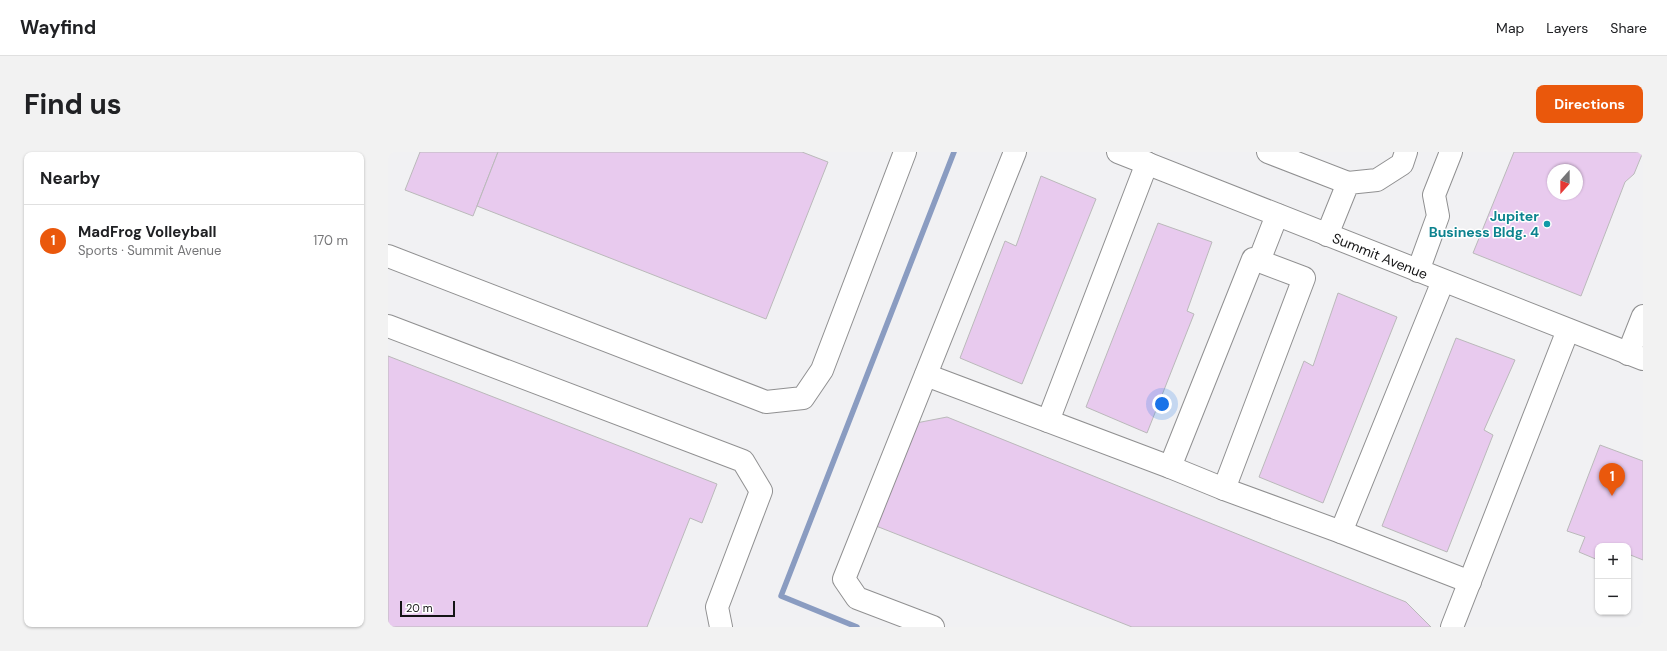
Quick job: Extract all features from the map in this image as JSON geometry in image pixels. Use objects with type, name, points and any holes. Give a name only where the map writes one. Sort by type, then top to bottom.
[{"type":"street","points":[[388,256],[766,402],[803,398],[822,370],[905,152]]},
{"type":"street","points":[[933,627],[857,598],[844,579],[1015,152]]},
{"type":"street","name":"Summit Avenue","points":[[1118,152],[1636,356]]},
{"type":"street","points":[[1268,152],[1348,183],[1378,180],[1402,164],[1406,152]]},
{"type":"street","points":[[1418,270],[1438,216],[1434,195],[1451,152]]},
{"type":"street","points":[[1048,421],[1147,163]]},
{"type":"street","points":[[1327,235],[1348,183]]},
{"type":"street","points":[[1259,261],[1277,215]]},
{"type":"street","points":[[1170,467],[1253,259],[1304,278],[1224,489]]},
{"type":"street","points":[[1341,532],[1444,281]]},
{"type":"street","points":[[1636,356],[1643,316]]},
{"type":"street","points":[[388,326],[743,461],[761,491],[717,607],[721,627]]},
{"type":"street","points":[[1452,627],[1568,330]]},
{"type":"street","points":[[926,375],[1470,582]]},
{"type":"building","points":[[420,152],[498,152],[473,216],[405,190]]},
{"type":"building","points":[[498,152],[802,152],[828,162],[766,319],[477,206]]},
{"type":"building","name":"Jupiter Business Bldg. 4","points":[[1514,152],[1643,152],[1634,174],[1625,182],[1581,296],[1473,253]]},
{"type":"building","points":[[1041,176],[1096,199],[1022,384],[960,358],[1005,241],[1016,246]]},
{"type":"building","points":[[1158,223],[1212,242],[1187,311],[1194,314],[1147,433],[1086,407]]},
{"type":"building","points":[[1338,293],[1397,317],[1323,503],[1259,477],[1304,361],[1313,366]]},
{"type":"building","points":[[1456,338],[1515,360],[1484,430],[1493,435],[1447,552],[1382,526]]},
{"type":"building","points":[[388,356],[717,484],[702,523],[690,518],[647,627],[388,627]]},
{"type":"building","points":[[947,417],[1406,602],[1431,627],[1132,627],[871,524],[911,424]]},
{"type":"building","points":[[1600,445],[1643,461],[1643,560],[1631,555],[1631,543],[1595,543],[1595,559],[1579,552],[1585,537],[1567,531]]},
{"type":"waterway","points":[[857,627],[781,596],[954,152]]},
{"type":"place","name":"Jupiter Business Bldg. 4","points":[[1547,224]]},
{"type":"place","name":"MadFrog Volleyball","points":[[1612,496]]}]
